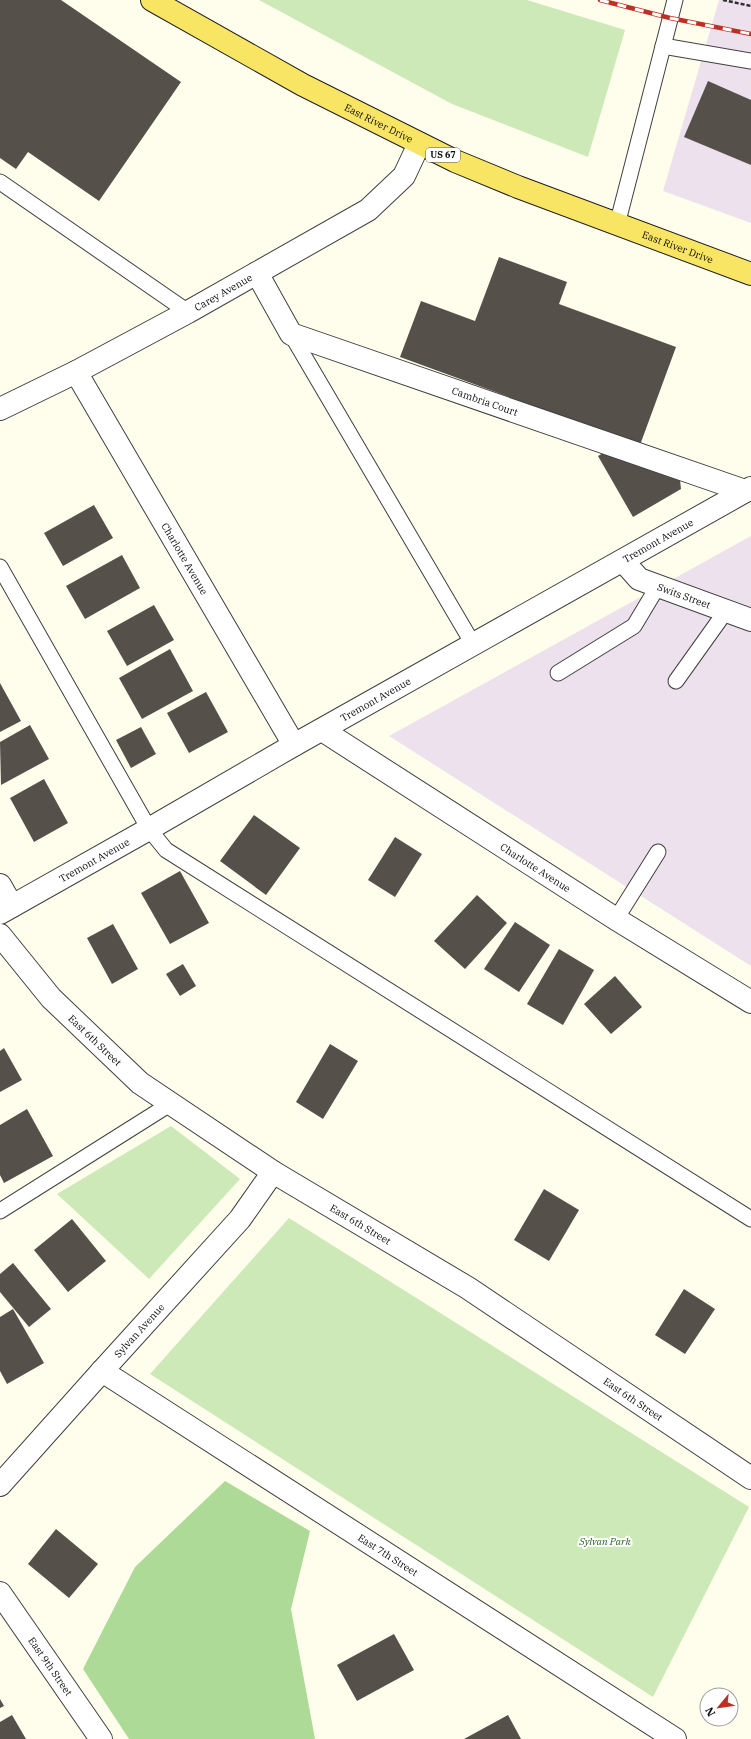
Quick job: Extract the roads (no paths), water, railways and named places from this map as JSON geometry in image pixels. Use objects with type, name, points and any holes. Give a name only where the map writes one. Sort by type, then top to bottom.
[{"type":"main road","name":"East River Drive","points":[[152,0],[303,85],[419,144],[497,179],[751,274]]},
{"type":"street","name":"Carey Avenue","points":[[0,409],[76,372],[188,312],[368,210],[404,176],[419,144]]},
{"type":"street","points":[[257,273],[291,334]]},
{"type":"street","name":"Cambria Court","points":[[291,334],[748,489]]},
{"type":"street","name":"Charlotte Avenue","points":[[76,372],[294,745]]},
{"type":"street","name":"Tremont Avenue","points":[[6,909],[149,830],[294,745],[623,561],[748,489]]},
{"type":"street","name":"Swits Street","points":[[623,561],[639,579],[751,620]]},
{"type":"street","name":"Charlotte Avenue","points":[[322,730],[616,919],[751,1002]]},
{"type":"street","points":[[0,885],[6,909]]},
{"type":"street","name":"East 6th Street","points":[[0,935],[52,998],[140,1083],[273,1172],[468,1288],[751,1478]]},
{"type":"street","name":"Sylvan Avenue","points":[[0,1485],[240,1219],[273,1172]]},
{"type":"street","name":"East 7th Street","points":[[102,1371],[675,1739]]},
{"type":"street","name":"East 9th Street","points":[[0,1593],[101,1739]]},
{"type":"lane","points":[[617,224],[675,0]]},
{"type":"lane","points":[[663,46],[751,60]]},
{"type":"lane","points":[[0,182],[188,312]]},
{"type":"lane","points":[[291,334],[473,644]]},
{"type":"lane","points":[[0,567],[149,830],[166,850],[751,1219]]},
{"type":"lane","points":[[558,673],[634,626],[658,586]]},
{"type":"lane","points":[[676,682],[726,611]]},
{"type":"lane","points":[[616,919],[658,852]]},
{"type":"lane","points":[[0,1211],[170,1104]]},
{"type":"railway","points":[[600,0],[670,18],[751,34]]},
{"type":"park label","name":"Sylvan Park","points":[[605,1541]]}]
